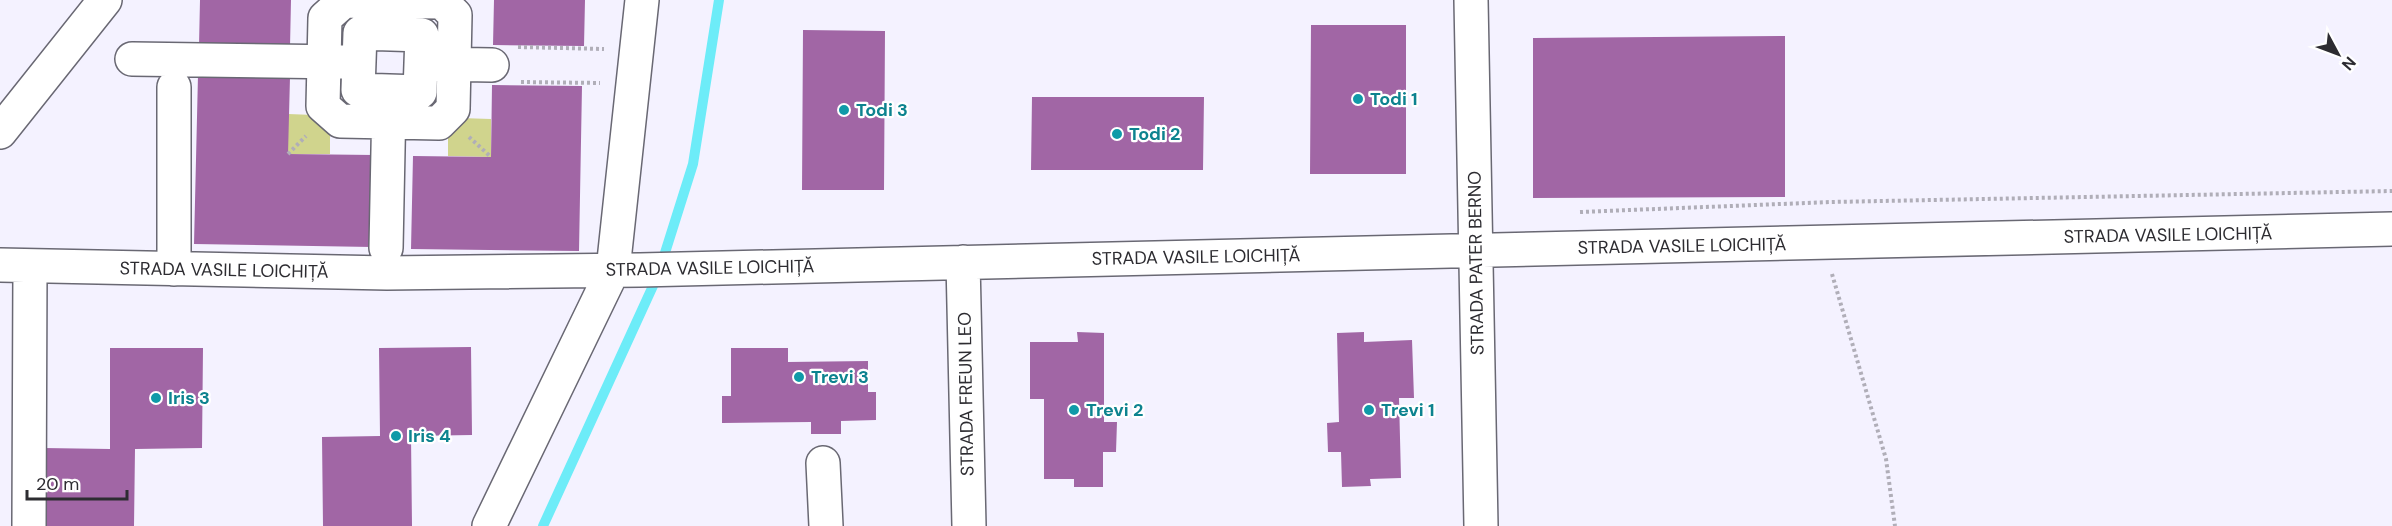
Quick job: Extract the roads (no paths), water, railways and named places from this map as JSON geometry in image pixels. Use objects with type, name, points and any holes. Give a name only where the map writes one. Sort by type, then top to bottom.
[{"type":"street","points":[[0,132],[105,0]]},
{"type":"street","points":[[489,526],[627,270],[642,0]]},
{"type":"street","name":"STRADA PATER BERNO","points":[[1471,0],[1481,526]]},
{"type":"street","points":[[359,63],[358,90],[389,106],[439,123],[453,109],[455,15],[442,2],[344,1],[325,18],[323,106],[340,121],[389,106],[420,92],[422,35],[360,33],[359,63]]},
{"type":"street","points":[[391,1],[391,34]]},
{"type":"street","points":[[132,59],[359,63]]},
{"type":"street","points":[[421,63],[492,65]]},
{"type":"street","points":[[174,87],[174,269]]},
{"type":"street","points":[[386,248],[389,106]]},
{"type":"street","name":"STRADA VASILE LOICHIȚĂ","points":[[15,266],[387,273],[627,270],[2392,229]]},
{"type":"street","name":"STRADA FREUN LEO","points":[[963,262],[969,526]]},
{"type":"street","points":[[15,266],[29,526]]},
{"type":"street","points":[[823,463],[826,526]]},
{"type":"waterway","points":[[543,526],[658,275],[693,164],[719,0]]},
{"type":"place","name":"Todi 1","points":[[1358,99]]},
{"type":"place","name":"Todi 3","points":[[844,110]]},
{"type":"place","name":"Todi 2","points":[[1117,134]]},
{"type":"place","name":"Trevi 3","points":[[799,377]]},
{"type":"place","name":"Iris 3","points":[[156,398]]},
{"type":"place","name":"Trevi 2","points":[[1074,410]]},
{"type":"place","name":"Trevi 1","points":[[1369,410]]},
{"type":"place","name":"Iris 4","points":[[396,436]]}]
